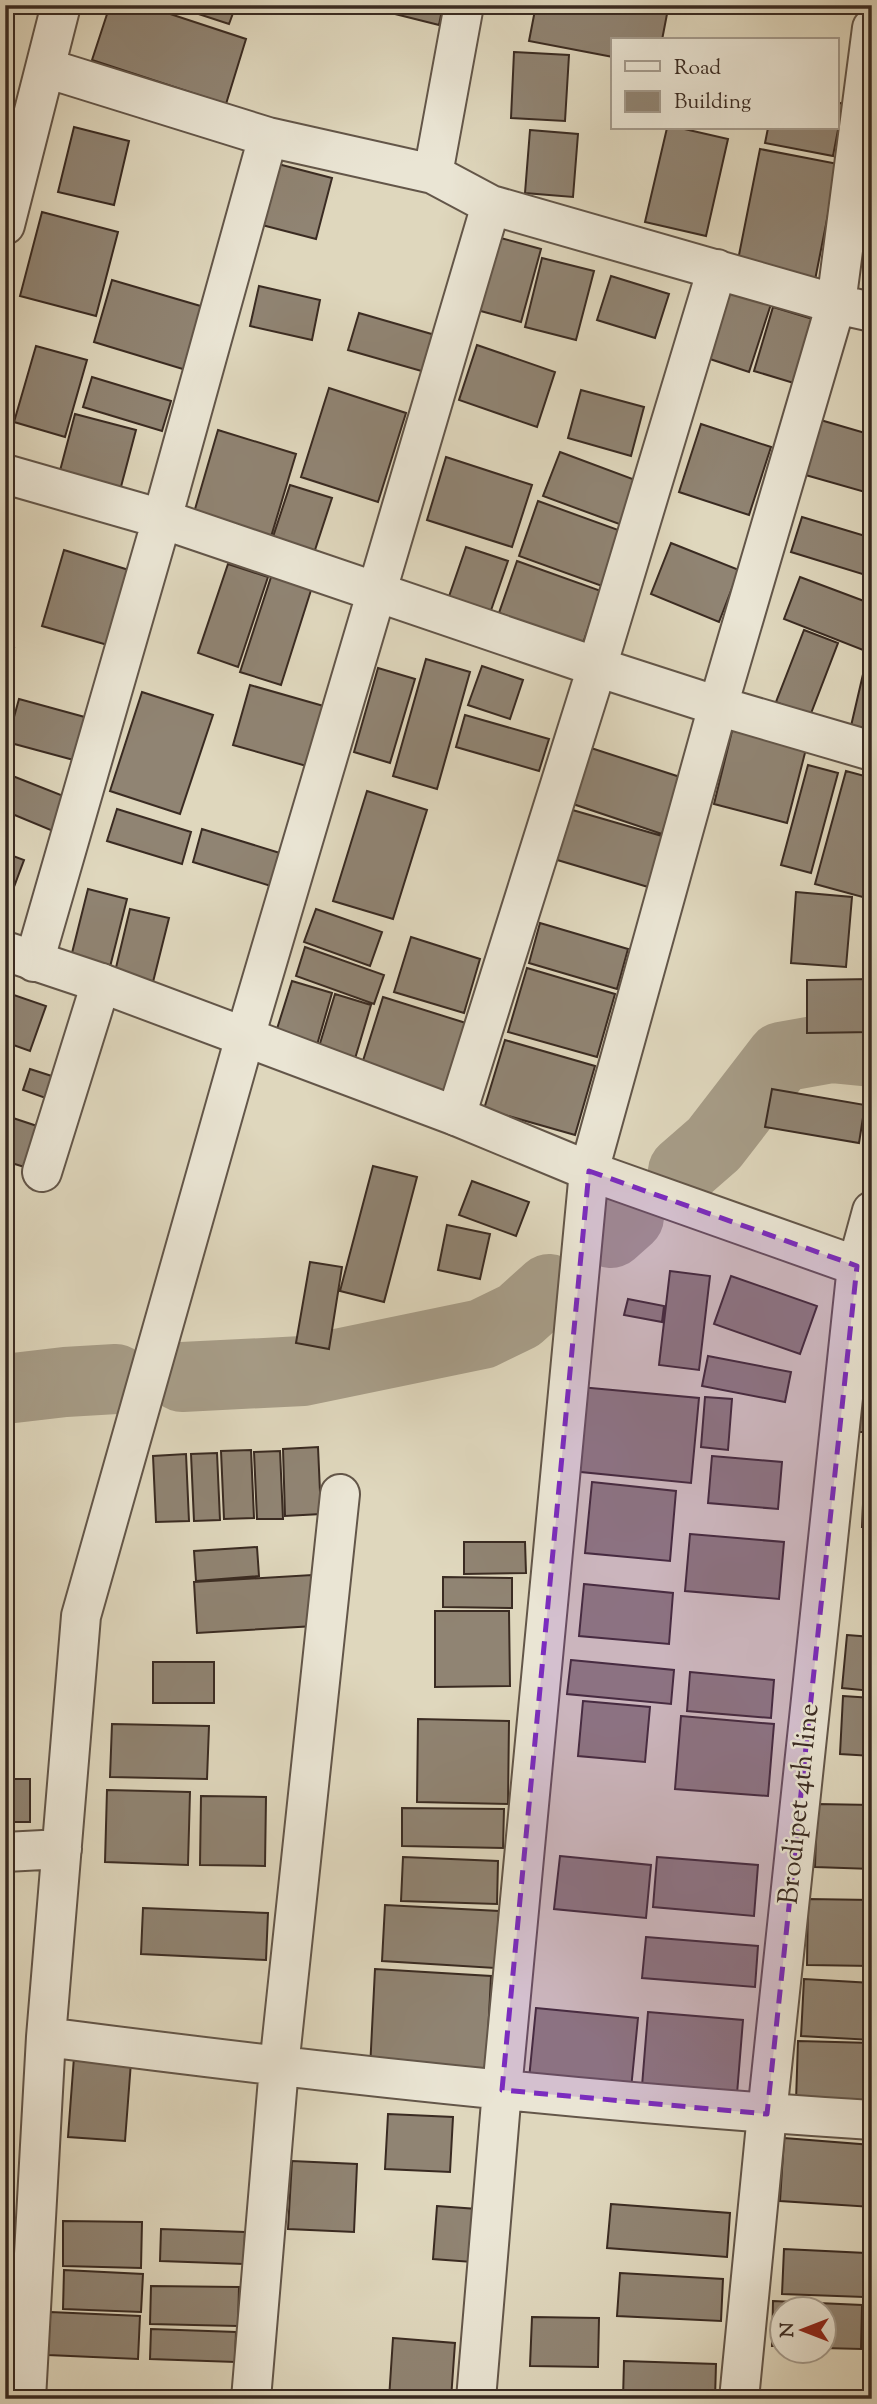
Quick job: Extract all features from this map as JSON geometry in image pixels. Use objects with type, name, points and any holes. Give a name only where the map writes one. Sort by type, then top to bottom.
[{"type":"street","points":[[5,225],[61,5]]},
{"type":"street","points":[[433,174],[464,5]]},
{"type":"street","points":[[476,2399],[502,2090],[589,1171],[718,706],[854,308],[872,28]]},
{"type":"street","points":[[46,68],[268,137],[433,174],[491,205],[854,308]]},
{"type":"street","points":[[268,137],[162,519],[20,956],[101,983],[456,1116],[589,1171],[864,1268]]},
{"type":"street","points":[[26,2399],[46,2037],[81,1616],[245,1037],[491,205]]},
{"type":"street","points":[[456,1116],[718,269]]},
{"type":"street","points":[[5,474],[162,519],[597,667],[872,751]]},
{"type":"street","points":[[43,1172],[101,983]]},
{"type":"street","name":"Brodipet 4th line","points":[[739,2399],[767,2114],[872,1211]]},
{"type":"street","points":[[251,2399],[279,2067],[340,1494]]},
{"type":"street","points":[[5,1852],[62,1849]]},
{"type":"street","points":[[46,2037],[279,2067],[502,2090],[767,2114],[872,2120]]},
{"type":"highlighted area","points":[[589,1171],[857,1266],[767,2114],[502,2090]]},
{"type":"building","points":[[110,5],[143,5],[246,39],[226,104],[92,60]]},
{"type":"building","points":[[171,5],[236,5],[229,24]]},
{"type":"building","points":[[359,5],[443,5],[439,25]]},
{"type":"building","points":[[536,5],[620,5],[667,14],[662,38],[611,38],[611,57],[529,41]]},
{"type":"building","points":[[808,5],[867,5],[865,14]]},
{"type":"building","points":[[514,52],[569,55],[565,121],[511,118]]},
{"type":"building","points":[[838,102],[843,104],[838,130]]},
{"type":"building","points":[[74,127],[129,141],[114,205],[58,192]]},
{"type":"building","points":[[530,130],[578,134],[573,197],[525,193]]},
{"type":"building","points":[[667,130],[689,130],[728,139],[706,236],[645,222]]},
{"type":"building","points":[[768,130],[838,130],[833,156],[765,143]]},
{"type":"building","points":[[760,149],[838,164],[815,280],[737,265]]},
{"type":"building","points":[[278,164],[332,178],[316,239],[262,225]]},
{"type":"building","points":[[42,212],[118,232],[96,316],[20,296]]},
{"type":"building","points":[[497,237],[541,249],[521,322],[477,310]]},
{"type":"building","points":[[542,258],[594,271],[576,340],[525,327]]},
{"type":"building","points":[[611,276],[669,294],[655,338],[597,320]]},
{"type":"building","points":[[112,280],[204,307],[186,370],[94,342]]},
{"type":"building","points":[[259,286],[320,300],[312,340],[250,326]]},
{"type":"building","points":[[725,290],[771,304],[749,372],[704,357]]},
{"type":"building","points":[[773,307],[816,320],[797,384],[754,371]]},
{"type":"building","points":[[359,313],[435,335],[425,372],[348,350]]},
{"type":"building","points":[[477,345],[555,372],[537,427],[459,400]]},
{"type":"building","points":[[36,346],[87,360],[65,437],[14,422]]},
{"type":"building","points":[[92,377],[171,401],[162,431],[83,407]]},
{"type":"building","points":[[329,388],[406,413],[378,502],[301,477]]},
{"type":"building","points":[[581,390],[644,407],[631,456],[568,438]]},
{"type":"building","points":[[75,414],[136,430],[118,498],[57,482]]},
{"type":"building","points":[[817,419],[872,435],[872,494],[802,474]]},
{"type":"building","points":[[701,424],[771,447],[749,515],[679,492]]},
{"type":"building","points":[[218,430],[296,454],[270,540],[193,516]]},
{"type":"building","points":[[560,452],[638,481],[622,525],[543,496]]},
{"type":"building","points":[[446,457],[532,485],[512,547],[427,520]]},
{"type":"building","points":[[290,485],[332,498],[314,553],[272,540]]},
{"type":"building","points":[[538,501],[621,531],[602,586],[519,556]]},
{"type":"building","points":[[802,517],[872,538],[872,577],[791,552]]},
{"type":"building","points":[[671,543],[739,570],[719,622],[651,594]]},
{"type":"building","points":[[466,547],[508,561],[487,622],[445,608]]},
{"type":"building","points":[[64,550],[132,571],[111,646],[42,626]]},
{"type":"building","points":[[517,561],[601,591],[583,643],[499,613]]},
{"type":"building","points":[[228,564],[268,577],[238,667],[198,653]]},
{"type":"building","points":[[273,571],[313,584],[281,685],[240,672]]},
{"type":"building","points":[[800,577],[872,604],[872,627],[863,650],[784,619]]},
{"type":"building","points":[[804,630],[838,643],[810,716],[776,702]]},
{"type":"building","points":[[5,645],[14,648],[5,674]]},
{"type":"building","points":[[867,657],[872,658],[872,744],[848,739]]},
{"type":"building","points":[[426,659],[470,672],[437,789],[393,776]]},
{"type":"building","points":[[482,666],[523,680],[510,719],[468,705]]},
{"type":"building","points":[[378,668],[415,679],[390,763],[354,752]]},
{"type":"building","points":[[250,685],[327,707],[310,767],[233,745]]},
{"type":"building","points":[[142,692],[213,715],[180,814],[110,791]]},
{"type":"building","points":[[19,699],[92,719],[81,762],[7,742]]},
{"type":"building","points":[[465,715],[549,739],[539,771],[456,747]]},
{"type":"building","points":[[733,727],[807,745],[787,823],[714,804]]},
{"type":"building","points":[[591,748],[680,777],[662,834],[573,804]]},
{"type":"building","points":[[808,765],[838,773],[811,873],[781,865]]},
{"type":"building","points":[[846,771],[872,778],[870,899],[815,884]]},
{"type":"building","points":[[5,773],[66,797],[53,831],[5,811]]},
{"type":"building","points":[[367,791],[427,810],[393,919],[333,901]]},
{"type":"building","points":[[117,809],[191,832],[182,864],[107,841]]},
{"type":"building","points":[[569,809],[662,836],[648,887],[554,859]]},
{"type":"building","points":[[202,829],[283,854],[274,887],[193,862]]},
{"type":"building","points":[[5,853],[24,860],[5,911]]},
{"type":"building","points":[[88,889],[127,899],[109,971],[70,961]]},
{"type":"building","points":[[796,892],[852,897],[846,967],[791,963]]},
{"type":"building","points":[[130,909],[169,918],[152,986],[114,976]]},
{"type":"building","points":[[316,909],[382,932],[370,966],[304,942]]},
{"type":"building","points":[[540,923],[628,949],[617,989],[529,963]]},
{"type":"building","points":[[411,937],[480,959],[464,1013],[394,992]]},
{"type":"building","points":[[305,947],[384,975],[374,1004],[296,976]]},
{"type":"building","points":[[527,968],[615,994],[597,1057],[508,1032]]},
{"type":"building","points":[[872,979],[872,1032],[807,1033],[807,980]]},
{"type":"building","points":[[292,981],[332,993],[317,1045],[276,1032]]},
{"type":"building","points":[[8,993],[46,1006],[30,1051],[5,1042],[5,1001]]},
{"type":"building","points":[[335,994],[371,1005],[354,1062],[318,1050]]},
{"type":"building","points":[[383,997],[469,1024],[448,1094],[361,1067]]},
{"type":"building","points":[[505,1040],[595,1066],[575,1135],[484,1109]]},
{"type":"building","points":[[30,1069],[61,1079],[54,1101],[23,1090]]},
{"type":"building","points":[[772,1089],[865,1105],[859,1143],[765,1127]]},
{"type":"building","points":[[10,1117],[46,1129],[34,1170],[5,1161],[5,1134]]},
{"type":"building","points":[[373,1166],[417,1177],[384,1302],[340,1291]]},
{"type":"building","points":[[472,1181],[529,1202],[516,1236],[459,1215]]},
{"type":"building","points":[[447,1225],[490,1234],[480,1279],[438,1270]]},
{"type":"building","points":[[310,1262],[342,1267],[329,1349],[296,1343]]},
{"type":"building","points":[[670,1271],[710,1276],[699,1370],[659,1365]]},
{"type":"building","points":[[731,1276],[817,1306],[800,1354],[714,1324]]},
{"type":"building","points":[[628,1299],[664,1306],[662,1322],[624,1315]]},
{"type":"building","points":[[859,1346],[872,1346],[872,1432],[857,1432]]},
{"type":"building","points":[[708,1356],[791,1372],[785,1402],[702,1386]]},
{"type":"building","points":[[580,1387],[699,1398],[691,1483],[571,1471]]},
{"type":"building","points":[[705,1397],[732,1399],[728,1450],[701,1447]]},
{"type":"building","points":[[318,1447],[321,1514],[285,1516],[283,1449]]},
{"type":"building","points":[[251,1450],[254,1518],[224,1519],[221,1451]]},
{"type":"building","points":[[280,1451],[283,1519],[257,1519],[254,1452]]},
{"type":"building","points":[[217,1453],[220,1520],[194,1521],[191,1454]]},
{"type":"building","points":[[186,1454],[189,1521],[156,1522],[153,1456]]},
{"type":"building","points":[[712,1456],[782,1462],[778,1509],[708,1503]]},
{"type":"building","points":[[864,1481],[872,1481],[872,1527],[862,1527]]},
{"type":"building","points":[[592,1482],[676,1491],[670,1561],[585,1553]]},
{"type":"building","points":[[866,1533],[872,1533],[872,1587],[863,1586]]},
{"type":"building","points":[[690,1534],[784,1542],[779,1599],[685,1591]]},
{"type":"building","points":[[464,1542],[525,1542],[526,1573],[464,1574]]},
{"type":"building","points":[[257,1547],[259,1576],[196,1581],[194,1551]]},
{"type":"building","points":[[312,1575],[315,1626],[197,1633],[194,1582]]},
{"type":"building","points":[[443,1577],[512,1578],[512,1608],[443,1607]]},
{"type":"building","points":[[584,1584],[673,1593],[669,1644],[579,1636]]},
{"type":"building","points":[[435,1611],[509,1611],[510,1686],[435,1687]]},
{"type":"building","points":[[847,1635],[872,1637],[872,1691],[842,1688]]},
{"type":"building","points":[[571,1660],[674,1670],[671,1704],[567,1694]]},
{"type":"building","points":[[153,1662],[214,1662],[214,1703],[153,1703]]},
{"type":"building","points":[[690,1672],[774,1680],[771,1718],[687,1711]]},
{"type":"building","points":[[843,1696],[872,1698],[872,1756],[840,1754]]},
{"type":"building","points":[[583,1701],[650,1707],[645,1762],[578,1756]]},
{"type":"building","points":[[681,1716],[774,1724],[768,1796],[675,1789]]},
{"type":"building","points":[[418,1719],[509,1721],[508,1804],[417,1802]]},
{"type":"building","points":[[112,1724],[209,1726],[207,1779],[110,1777]]},
{"type":"building","points":[[5,1779],[30,1779],[30,1822],[5,1822]]},
{"type":"building","points":[[107,1790],[190,1792],[188,1865],[105,1862]]},
{"type":"building","points":[[201,1796],[266,1797],[265,1866],[200,1865]]},
{"type":"building","points":[[817,1804],[872,1805],[872,1869],[815,1867]]},
{"type":"building","points":[[402,1808],[504,1809],[503,1848],[402,1846]]},
{"type":"building","points":[[560,1856],[651,1865],[646,1918],[554,1909]]},
{"type":"building","points":[[403,1857],[498,1861],[497,1904],[401,1901]]},
{"type":"building","points":[[657,1857],[758,1865],[754,1916],[653,1907]]},
{"type":"building","points":[[808,1899],[872,1900],[872,1966],[807,1965]]},
{"type":"building","points":[[385,1905],[499,1911],[495,1968],[382,1961]]},
{"type":"building","points":[[143,1908],[268,1913],[266,1960],[141,1954]]},
{"type":"building","points":[[646,1937],[758,1946],[755,1987],[642,1978]]},
{"type":"building","points":[[375,1969],[491,1976],[486,2075],[370,2069]]},
{"type":"building","points":[[804,1979],[872,1983],[872,2040],[801,2036]]},
{"type":"building","points":[[536,2008],[638,2018],[631,2089],[529,2079]]},
{"type":"building","points":[[648,2012],[743,2020],[737,2094],[642,2086]]},
{"type":"building","points":[[798,2041],[872,2043],[872,2104],[796,2101]]},
{"type":"building","points":[[74,2057],[131,2062],[125,2141],[68,2137]]},
{"type":"building","points":[[388,2114],[453,2117],[450,2172],[385,2169]]},
{"type":"building","points":[[784,2138],[872,2145],[872,2207],[780,2201]]},
{"type":"building","points":[[292,2161],[357,2164],[354,2232],[288,2229]]},
{"type":"building","points":[[611,2204],[730,2213],[727,2257],[607,2248]]},
{"type":"building","points":[[437,2206],[477,2209],[472,2262],[433,2259]]},
{"type":"building","points":[[63,2221],[142,2222],[141,2268],[63,2266]]},
{"type":"building","points":[[161,2229],[245,2232],[244,2264],[160,2261]]},
{"type":"building","points":[[784,2249],[866,2253],[864,2297],[782,2294]]},
{"type":"building","points":[[64,2270],[143,2274],[141,2312],[63,2309]]},
{"type":"building","points":[[620,2273],[723,2279],[721,2321],[617,2316]]},
{"type":"building","points":[[151,2286],[239,2287],[238,2326],[150,2324]]},
{"type":"building","points":[[838,2304],[862,2305],[861,2349],[838,2348]]},
{"type":"building","points":[[50,2312],[140,2316],[138,2359],[48,2355]]},
{"type":"building","points":[[532,2317],[599,2318],[598,2367],[530,2366]]},
{"type":"building","points":[[151,2329],[236,2332],[235,2362],[150,2359]]},
{"type":"building","points":[[393,2338],[455,2343],[451,2399],[389,2399]]},
{"type":"building","points":[[624,2361],[716,2364],[715,2399],[623,2399]]},
{"type":"waterway","points":[[683,1171],[714,1144],[781,1057],[831,1048],[872,1052]]},
{"type":"waterway","points":[[611,1233],[629,1217]]},
{"type":"waterway","points":[[182,1377],[303,1371],[482,1334],[519,1316],[549,1289]]},
{"type":"waterway","points":[[5,1389],[116,1379]]}]
